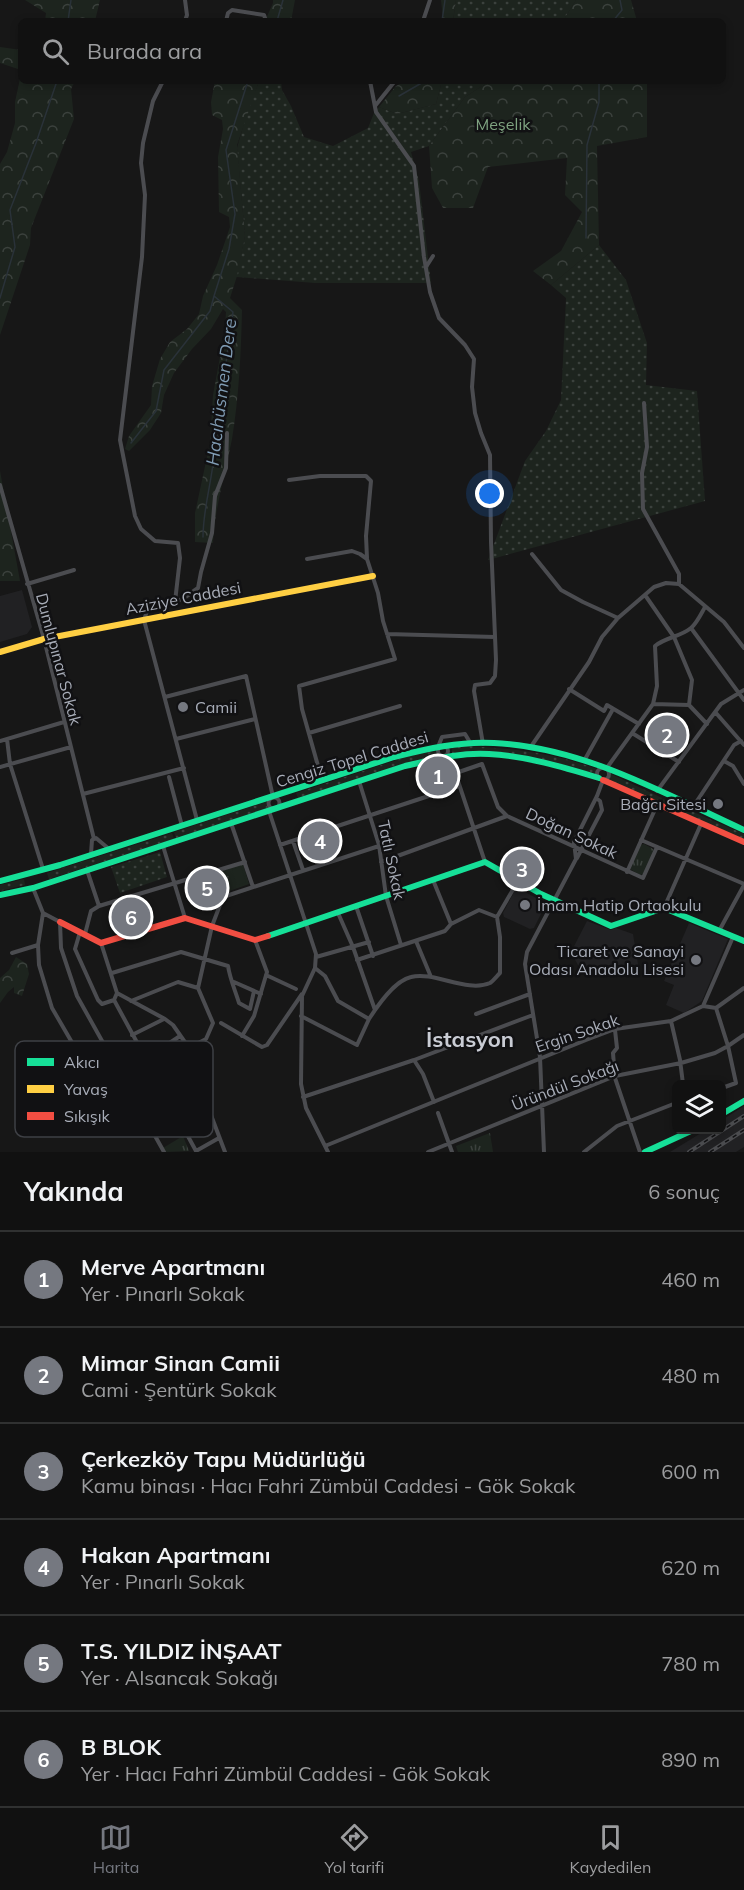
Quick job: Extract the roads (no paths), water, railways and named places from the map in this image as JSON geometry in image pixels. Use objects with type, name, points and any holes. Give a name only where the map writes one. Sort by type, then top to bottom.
[{"type":"main road","name":"Aziziye Caddesi","points":[[0,652],[44,639],[373,576]]},
{"type":"main road","name":"Cengiz Topel Caddesi","points":[[0,881],[31,874],[394,758],[440,747],[471,744],[494,743],[530,748],[584,761],[744,830]]},
{"type":"main road","name":"Cengiz Topel Caddesi","points":[[0,896],[163,846],[405,766],[447,757],[488,754],[556,765],[601,779],[744,842]]},
{"type":"main road","points":[[60,922],[101,943],[185,918],[255,940],[485,862],[541,894],[611,926],[664,908],[744,941]]},
{"type":"main road","points":[[31,874],[34,887]]},
{"type":"main road","points":[[31,874],[27,882],[34,887]]},
{"type":"main road","points":[[726,1112],[744,1101]]},
{"type":"main road","points":[[645,1152],[683,1134]]},
{"type":"street","points":[[185,0],[186,18]]},
{"type":"street","points":[[424,18],[430,0]]},
{"type":"street","points":[[227,18],[232,10],[264,15],[265,18]]},
{"type":"street","points":[[162,84],[153,101],[143,143],[141,163],[145,195],[141,256],[120,440],[135,516],[141,529],[155,541],[178,543],[180,558],[175,602]]},
{"type":"street","points":[[370,84],[376,112],[414,166],[426,268],[430,291],[439,318],[465,345],[474,359],[472,387],[475,413],[490,455],[495,638],[495,676],[490,683],[475,685],[474,692],[483,744]]},
{"type":"street","points":[[375,106],[393,84]]},
{"type":"street","points":[[426,268],[433,256]]},
{"type":"street","points":[[644,403],[647,447],[642,473],[643,509],[679,574],[679,584]]},
{"type":"street","points":[[197,822],[144,620],[148,608],[152,605],[175,602],[198,588],[212,533],[215,496],[226,468],[227,433]]},
{"type":"street","points":[[289,480],[320,476],[366,476],[371,481],[366,536],[367,559],[395,659],[299,686],[302,708],[322,781]]},
{"type":"street","name":"Dumlupınar Sokak","points":[[0,485],[44,639],[94,839]]},
{"type":"street","points":[[307,560],[352,551],[367,559]]},
{"type":"street","points":[[532,554],[561,590],[618,618]]},
{"type":"street","points":[[27,584],[74,570]]},
{"type":"street","points":[[530,748],[589,662],[602,637],[618,618],[654,587],[666,582],[679,584],[724,622],[744,648]]},
{"type":"street","points":[[645,595],[674,637],[692,680],[689,705]]},
{"type":"street","points":[[576,859],[574,842],[596,798],[601,779],[597,773],[599,770],[606,769],[653,704],[657,686],[656,646],[662,640],[674,637],[691,628],[705,607]]},
{"type":"street","points":[[691,628],[744,700]]},
{"type":"street","points":[[387,634],[495,638]]},
{"type":"street","points":[[165,696],[246,676],[273,797]]},
{"type":"street","points":[[570,689],[604,711],[607,705],[639,724]]},
{"type":"street","points":[[657,791],[721,704],[744,690]]},
{"type":"street","points":[[653,704],[689,705],[707,724]]},
{"type":"street","points":[[309,733],[400,706]]},
{"type":"street","points":[[584,761],[613,709]]},
{"type":"street","points":[[693,807],[734,746],[743,743],[716,713]]},
{"type":"street","points":[[176,739],[255,719]]},
{"type":"street","points":[[0,740],[64,722]]},
{"type":"street","points":[[632,733],[679,762]]},
{"type":"street","points":[[471,744],[465,734],[442,736],[438,752],[447,757],[455,773],[485,862]]},
{"type":"street","points":[[7,739],[10,764],[43,870]]},
{"type":"street","points":[[0,768],[71,747]]},
{"type":"street","points":[[440,747],[449,750],[447,757]]},
{"type":"street","points":[[724,761],[733,766],[744,784]]},
{"type":"street","points":[[455,773],[482,764],[498,807],[507,816]]},
{"type":"street","points":[[82,794],[183,768]]},
{"type":"street","points":[[601,779],[609,776],[606,769]]},
{"type":"street","points":[[169,777],[182,826]]},
{"type":"street","name":"Tatlı Sokak","points":[[360,781],[379,846],[386,896],[401,945]]},
{"type":"street","points":[[280,845],[459,786]]},
{"type":"street","points":[[273,797],[280,802],[277,808],[269,805],[273,797]]},
{"type":"street","points":[[544,1152],[540,1057],[525,964],[527,952],[554,898],[602,810],[600,801],[596,798]]},
{"type":"street","points":[[657,805],[627,872],[643,878],[657,847]]},
{"type":"street","points":[[221,1023],[262,1047],[267,1045],[304,991],[315,968],[316,957],[307,923],[269,811]]},
{"type":"street","name":"Doğan Sokak","points":[[381,862],[507,816],[627,872]]},
{"type":"street","points":[[231,823],[253,887]]},
{"type":"street","points":[[664,908],[701,824]]},
{"type":"street","points":[[91,855],[96,838],[109,849]]},
{"type":"street","name":"Doğan Sokak","points":[[641,840],[744,884]]},
{"type":"street","points":[[293,841],[303,870]]},
{"type":"street","points":[[163,846],[185,918]]},
{"type":"street","points":[[223,897],[379,846]]},
{"type":"street","points":[[101,943],[117,993],[114,1000],[102,1004],[98,1000],[75,949],[91,911],[99,906],[173,882],[245,862]]},
{"type":"street","points":[[87,870],[99,906]]},
{"type":"street","points":[[202,1041],[206,1039],[213,1023],[198,988],[212,926],[223,897],[213,872]]},
{"type":"street","points":[[433,879],[450,924]]},
{"type":"street","points":[[301,1016],[357,1045],[375,1010],[398,984],[410,977],[476,985],[491,983],[500,973],[500,937],[497,917],[518,881]]},
{"type":"street","points":[[719,931],[744,884]]},
{"type":"street","points":[[34,887],[43,913],[38,945],[39,965],[52,1008],[71,1041]]},
{"type":"street","points":[[356,906],[373,956]]},
{"type":"street","points":[[357,960],[445,931],[450,924],[479,910],[497,917]]},
{"type":"street","points":[[43,913],[60,922],[61,948],[77,996],[103,1041]]},
{"type":"street","points":[[338,913],[353,947],[375,1010]]},
{"type":"street","points":[[733,937],[703,1006],[716,1008],[744,988]]},
{"type":"street","points":[[242,1036],[254,1016],[267,972],[255,940]]},
{"type":"street","points":[[416,940],[431,978]]},
{"type":"street","points":[[316,957],[369,942]]},
{"type":"street","points":[[12,953],[38,945]]},
{"type":"street","points":[[112,973],[181,952],[228,966],[229,977],[233,981],[261,994]]},
{"type":"street","points":[[315,968],[325,976],[338,1000],[369,1019]]},
{"type":"street","points":[[266,975],[296,989]]},
{"type":"street","points":[[233,981],[239,1003],[250,1009],[254,991]]},
{"type":"street","points":[[131,1001],[178,982],[198,988]]},
{"type":"street","points":[[304,991],[300,1062],[303,1097],[306,1108],[328,1152]]},
{"type":"street","points":[[117,993],[165,1019],[173,1025],[184,1041]]},
{"type":"street","points":[[476,1014],[530,994]]},
{"type":"street","points":[[114,1000],[135,1041]]},
{"type":"street","name":"Ergin Sokak","points":[[323,1144],[615,1029],[670,1021],[703,1006]]},
{"type":"street","points":[[716,1008],[728,1046],[736,1083],[726,1087]]},
{"type":"street","points":[[303,1097],[414,1060],[533,1015]]},
{"type":"street","points":[[132,1035],[165,1019]]},
{"type":"street","points":[[670,1021],[681,1063],[683,1080]]},
{"type":"street","points":[[615,1029],[617,1048],[613,1053],[615,1076],[640,1152]]},
{"type":"street","name":"Üründül Sokağı","points":[[428,1152],[615,1076],[681,1063],[716,1053],[744,1035]]},
{"type":"street","points":[[172,1041],[180,1036]]},
{"type":"street","points":[[414,1060],[423,1074],[434,1102]]},
{"type":"street","points":[[584,1152],[617,1126],[672,1105]]},
{"type":"street","points":[[438,1113],[452,1152]]},
{"type":"street","points":[[213,1122],[225,1152]]},
{"type":"street","points":[[156,1137],[164,1152]]},
{"type":"street","points":[[187,1137],[195,1152],[219,1138]]},
{"type":"waterway","points":[[68,18],[71,0]]},
{"type":"waterway","name":"Hacıhüsmen Dere","points":[[278,18],[283,0]]},
{"type":"waterway","points":[[442,18],[445,0]]},
{"type":"waterway","points":[[615,18],[622,10],[620,0]]},
{"type":"waterway","points":[[0,298],[15,247],[10,210],[56,84]]},
{"type":"waterway","name":"Hacıhüsmen Dere","points":[[203,537],[233,312],[214,296],[229,249],[235,214],[226,150],[247,84]]},
{"type":"waterway","points":[[399,96],[420,84]]},
{"type":"waterway","points":[[586,238],[587,145],[599,102],[599,84]]},
{"type":"waterway","points":[[131,443],[156,411],[164,370],[210,311],[214,296]]},
{"type":"railway","points":[[689,1152],[744,1116]]},
{"type":"railway","points":[[710,1152],[744,1130]]},
{"type":"place","name":"Camii","points":[[183,707]]},
{"type":"place","name":"Mimar Sinan Camii","points":[[667,735]]},
{"type":"place","name":"Merve Apartmanı","points":[[438,776]]},
{"type":"place","name":"Bağcı Sitesi","points":[[718,804]]},
{"type":"place","name":"Hakan Apartmanı","points":[[320,841]]},
{"type":"place","name":"Çerkezköy Tapu Müdürlüğü","points":[[522,869]]},
{"type":"place","name":"T.S. YILDIZ İNŞAAT","points":[[207,888]]},
{"type":"place","name":"İmam Hatip Ortaokulu","points":[[525,905]]},
{"type":"place","name":"B BLOK","points":[[131,917]]},
{"type":"place","name":"Ticaret ve Sanayi Odası Anadolu Lisesi","points":[[696,960]]},
{"type":"district","name":"İstasyon","points":[[470,1039]]},
{"type":"park label","name":"Meşelik","points":[[503,124]]}]
